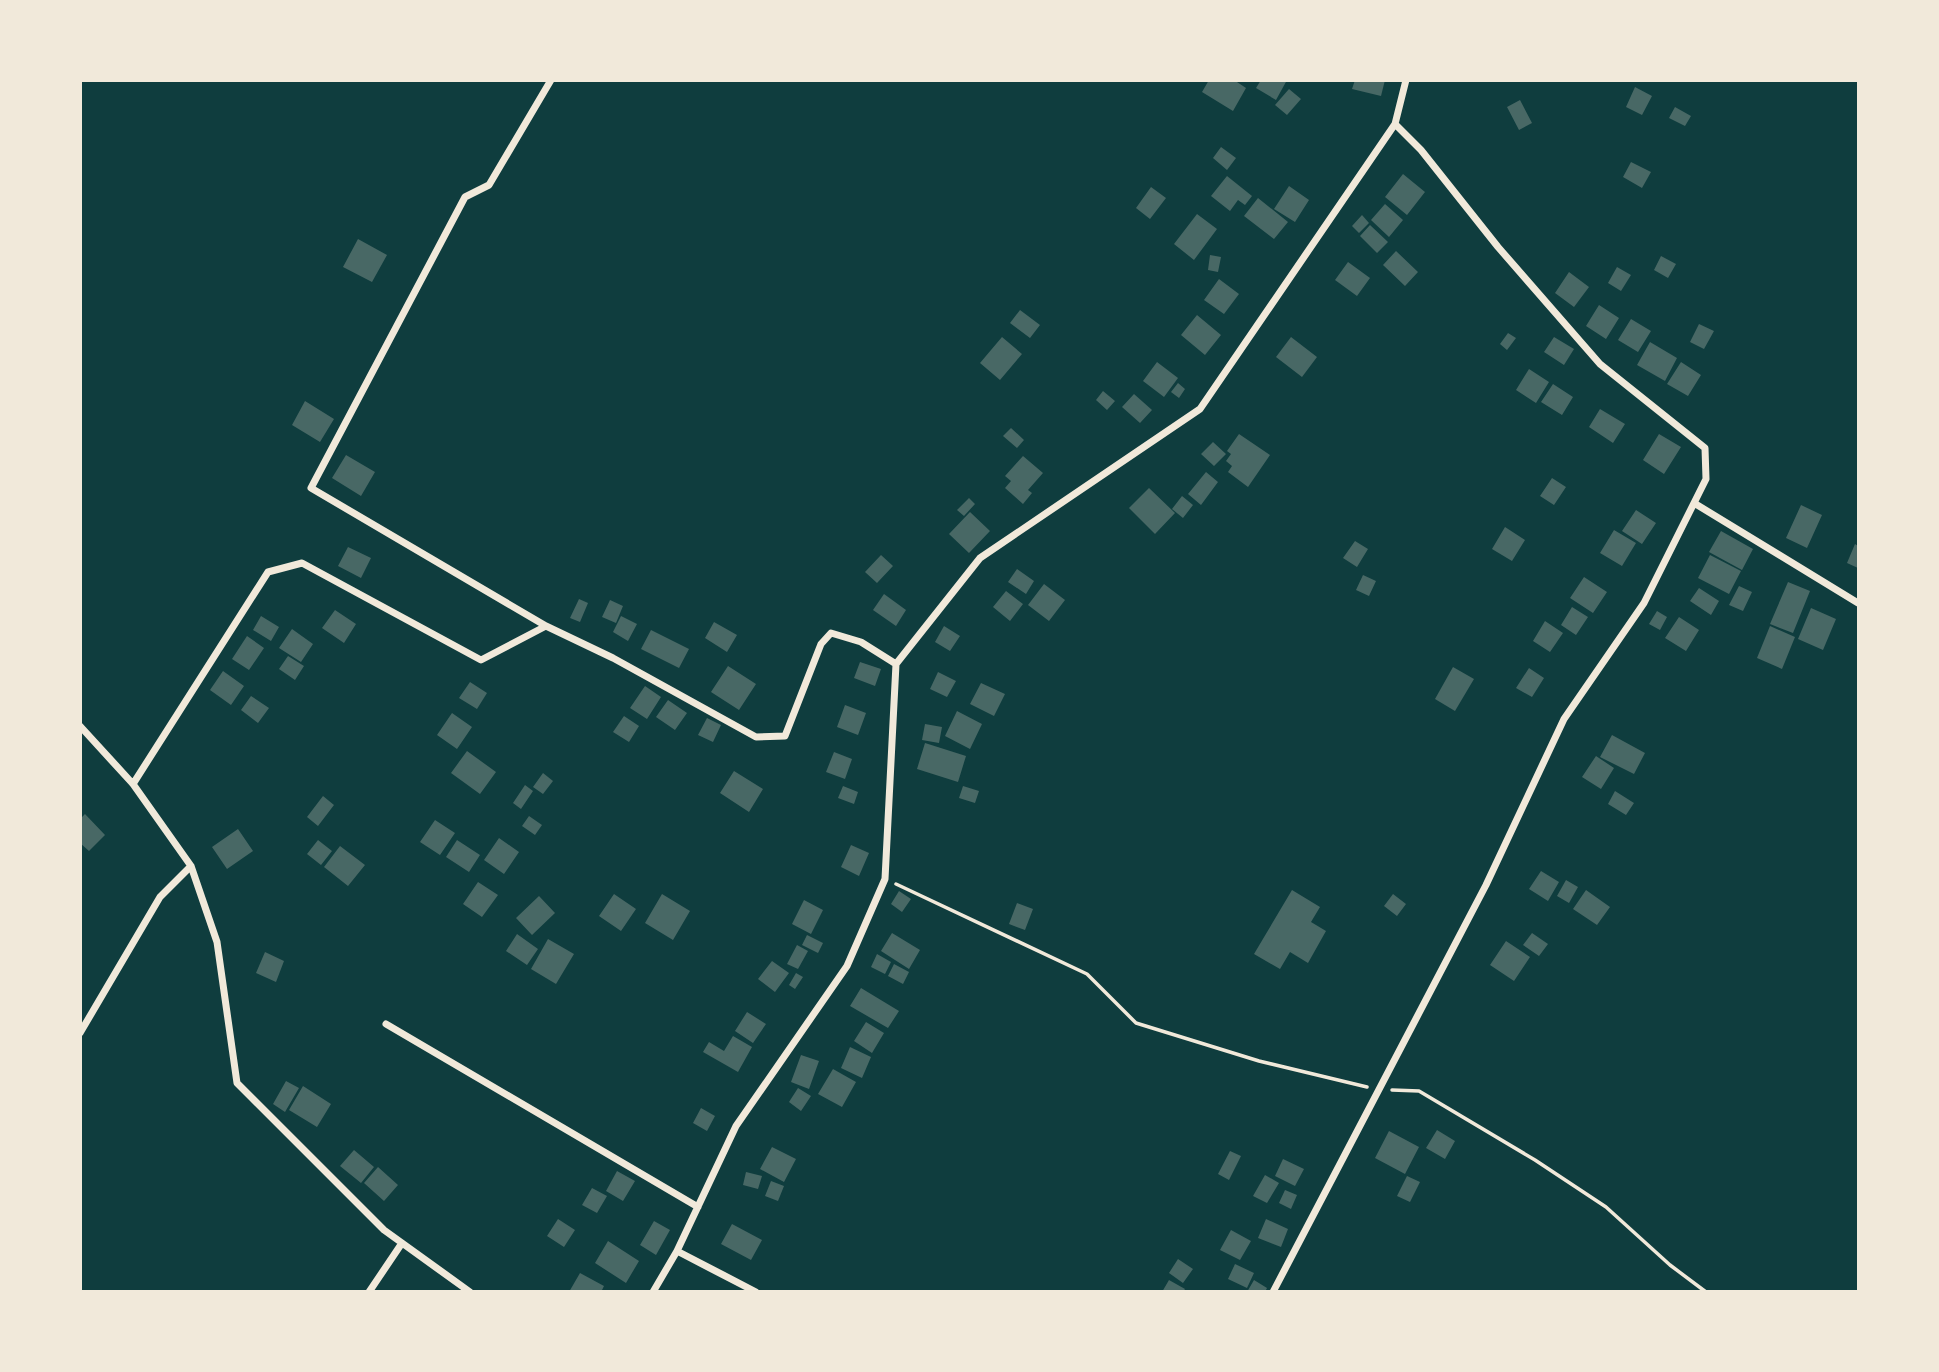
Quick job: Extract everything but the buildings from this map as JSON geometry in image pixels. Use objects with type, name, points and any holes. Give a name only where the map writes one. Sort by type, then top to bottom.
[{"type":"street","points":[[551,80],[489,185],[465,197],[310,488],[546,626],[613,658],[756,737],[785,736],[821,644],[831,633],[861,642],[896,664]]},
{"type":"street","points":[[653,1292],[677,1251],[736,1126],[847,965],[885,878],[896,664],[980,558],[1200,409],[1395,124],[1406,80]]},
{"type":"street","points":[[1273,1292],[1486,885],[1564,719],[1644,603],[1706,479],[1705,448],[1600,364],[1498,247],[1421,150],[1395,124]]},
{"type":"street","points":[[1694,503],[1858,604]]},
{"type":"street","points":[[133,784],[268,572],[302,563],[481,660],[546,626]]},
{"type":"street","points":[[80,726],[133,784],[191,866],[217,942],[237,1083],[384,1230],[470,1292]]},
{"type":"street","points":[[80,1033],[160,897],[191,866]]},
{"type":"street","points":[[386,1024],[698,1207]]},
{"type":"street","points":[[369,1292],[402,1243]]},
{"type":"street","points":[[677,1251],[756,1292]]},
{"type":"path","points":[[885,878],[1087,974],[1136,1024],[1259,1062],[1379,1090],[1419,1091],[1535,1160],[1606,1207],[1670,1265],[1706,1292]]}]
